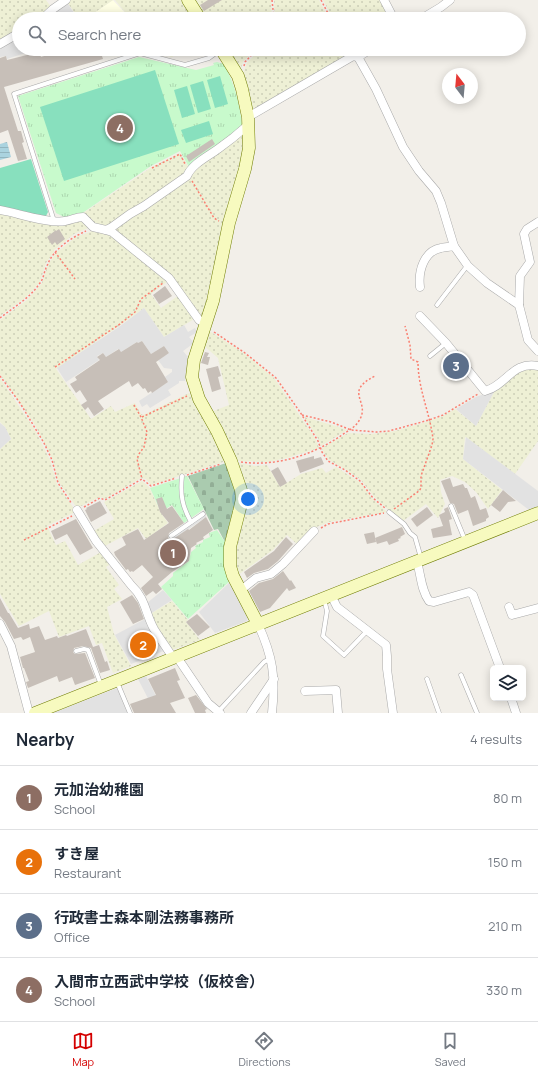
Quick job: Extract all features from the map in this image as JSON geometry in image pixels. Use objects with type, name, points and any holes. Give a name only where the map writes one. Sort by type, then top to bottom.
[{"type":"street","points":[[49,12],[66,0]]},
{"type":"street","points":[[188,0],[196,12]]},
{"type":"street","points":[[384,0],[390,12]]},
{"type":"street","points":[[432,12],[450,0]]},
{"type":"street","points":[[0,44],[12,37]]},
{"type":"street","points":[[225,56],[238,76],[244,96],[248,121],[249,148],[245,169],[229,223],[213,301],[192,367],[192,377],[196,393],[231,462],[241,490],[242,499],[230,547],[229,557],[233,576],[258,624],[271,657],[274,680],[272,713]]},
{"type":"street","points":[[106,230],[144,206],[188,173],[248,121],[354,56],[358,57],[376,89],[403,147],[419,171],[436,191],[454,246],[468,266],[487,283],[519,305]]},
{"type":"street","points":[[0,210],[45,221],[65,221],[76,217],[83,217],[93,227],[112,232],[169,278],[205,326]]},
{"type":"street","points":[[538,222],[527,229],[524,234],[530,262],[520,276],[519,305],[528,340],[538,350]]},
{"type":"street","points":[[420,287],[421,268],[424,259],[440,248],[454,246]]},
{"type":"street","points":[[420,316],[446,343],[485,391],[494,389],[519,368],[530,365],[538,366]]},
{"type":"street","points":[[78,511],[96,541],[130,585],[137,591],[145,604],[153,628],[208,703],[218,713]]},
{"type":"street","points":[[34,713],[538,513]]},
{"type":"street","points":[[241,590],[256,578],[271,574],[283,564],[314,531]]},
{"type":"street","points":[[419,561],[424,595],[429,601],[434,602],[469,592],[473,595],[499,665]]},
{"type":"street","points":[[328,597],[337,607],[386,645],[388,656],[387,669],[394,713]]},
{"type":"street","points":[[509,607],[512,615],[538,608]]},
{"type":"street","points":[[0,624],[11,646],[29,713]]},
{"type":"street","points":[[250,713],[274,680]]},
{"type":"street","points":[[305,691],[336,690],[338,713]]},
{"type":"street","points":[[512,701],[516,713]]},
{"type":"lane","points":[[54,221],[14,94],[131,56]]},
{"type":"lane","points":[[151,56],[185,65],[212,56]]},
{"type":"lane","points":[[437,305],[468,266]]},
{"type":"lane","points":[[430,356],[446,343]]},
{"type":"lane","points":[[182,476],[182,501],[192,522]]},
{"type":"lane","points":[[451,506],[466,542]]},
{"type":"lane","points":[[389,512],[404,524],[410,533],[416,537],[419,561]]},
{"type":"lane","points":[[171,536],[203,514]]},
{"type":"lane","points":[[328,597],[328,611],[323,636],[344,655],[367,631]]},
{"type":"lane","points":[[76,651],[84,648],[88,650],[102,686]]},
{"type":"lane","points":[[218,713],[264,662],[271,657]]},
{"type":"lane","points":[[462,675],[477,713]]},
{"type":"lane","points":[[426,679],[439,713]]},
{"type":"lane","points":[[117,680],[130,713]]},
{"type":"path","points":[[272,0],[273,12]]},
{"type":"path","points":[[321,0],[327,12]]},
{"type":"path","points":[[238,76],[245,62],[251,56]]},
{"type":"path","points":[[152,168],[180,154],[191,179],[214,218],[229,223]]},
{"type":"path","points":[[0,318],[25,300],[41,282],[47,264],[58,248],[74,236],[93,227]]},
{"type":"path","points":[[56,252],[75,279]]},
{"type":"path","points":[[55,367],[135,312],[141,300],[169,278]]},
{"type":"path","points":[[205,326],[245,353],[276,378],[318,440],[328,461],[345,470],[360,481],[373,498],[389,512]]},
{"type":"path","points":[[314,531],[328,524],[389,512],[419,492],[421,488],[421,476],[432,445],[432,433],[419,379],[418,362],[411,359],[410,345],[405,326]]},
{"type":"path","points":[[0,376],[20,403],[38,433],[52,460],[58,483],[78,511]]},
{"type":"path","points":[[134,405],[147,432],[144,447],[137,459],[142,479],[150,486],[153,486],[231,462],[255,464],[274,462],[321,448],[351,430],[361,418],[362,410],[359,388],[363,383],[375,376]]},
{"type":"path","points":[[301,415],[331,422],[351,430],[378,432],[389,431],[442,415],[485,391]]},
{"type":"path","points":[[141,417],[178,399],[196,393]]},
{"type":"path","points":[[24,540],[100,498],[105,500],[142,479]]},
{"type":"shaded area","points":[[0,0],[46,0],[51,7],[46,12],[12,12],[12,34],[0,41]]},
{"type":"shaded area","points":[[69,0],[113,0],[95,12],[74,12],[67,2]]},
{"type":"shaded area","points":[[113,0],[124,12],[95,12]]},
{"type":"shaded area","points":[[115,0],[182,0],[190,12],[125,12]]},
{"type":"shaded area","points":[[193,0],[271,0],[272,12],[201,12]]},
{"type":"shaded area","points":[[274,0],[319,0],[325,12],[275,12]]},
{"type":"shaded area","points":[[323,0],[381,0],[388,12],[329,12]]},
{"type":"shaded area","points":[[68,4],[73,12],[55,12]]},
{"type":"shaded area","points":[[12,40],[12,56],[16,56],[7,59],[6,56],[0,57],[0,48]]},
{"type":"shaded area","points":[[230,56],[249,56],[243,62],[241,68],[236,66]]},
{"type":"shaded area","points":[[254,56],[348,56],[254,110],[251,109],[244,71],[247,63]]},
{"type":"shaded area","points":[[239,135],[242,137],[242,151],[239,169],[220,238],[203,316],[199,317],[172,279],[113,230]]},
{"type":"shaded area","points":[[180,153],[189,168],[184,175],[111,225],[104,226],[92,223],[82,214],[152,167]]},
{"type":"shaded area","points":[[0,212],[54,225],[62,225],[82,220],[88,228],[74,234],[54,250],[46,263],[40,282],[25,298],[0,316]]},
{"type":"shaded area","points":[[95,230],[112,234],[168,281],[151,294],[161,308],[179,295],[196,318],[164,337],[144,308],[56,369],[91,419],[111,406],[115,412],[135,403],[143,415],[189,393],[193,397],[224,459],[223,462],[151,485],[146,479],[141,478],[105,499],[100,497],[77,508],[58,481],[53,460],[35,425],[0,374],[0,320],[27,300],[42,283],[48,264],[57,252],[76,237]]},
{"type":"shaded area","points":[[144,308],[164,337],[184,325],[188,332],[195,328],[197,332],[189,337],[194,343],[183,351],[188,357],[185,381],[179,381],[179,383],[168,390],[171,395],[150,408],[147,404],[142,407],[139,401],[168,382],[165,377],[172,372],[172,369],[164,368],[158,360],[169,353],[164,346],[151,354],[142,341],[137,342],[121,352],[118,349],[106,357],[103,353],[97,356],[99,360],[66,382],[57,368],[119,327]]},
{"type":"shaded area","points":[[211,332],[245,354],[274,378],[315,438],[319,448],[287,458],[267,462],[239,461],[234,459],[211,412],[229,405],[218,358],[203,345],[207,333]]},
{"type":"shaded area","points":[[538,368],[538,441],[515,474],[465,437],[463,459],[502,490],[488,509],[476,492],[465,482],[452,476],[440,480],[441,492],[445,504],[438,518],[426,504],[401,521],[375,498],[361,480],[329,460],[322,448],[348,433],[372,434],[395,431],[443,416],[455,409],[476,426],[495,390],[521,369]]},
{"type":"shaded area","points":[[0,378],[35,430],[50,460],[57,484],[75,510],[75,512],[47,526],[56,545],[65,541],[78,565],[101,552],[112,563],[106,567],[119,585],[114,589],[122,599],[107,607],[114,634],[131,666],[113,673],[102,643],[96,645],[89,626],[59,637],[49,611],[19,626],[0,594],[0,449],[11,439],[5,427],[0,422]]},
{"type":"shaded area","points":[[495,390],[476,426],[456,409],[476,397]]},
{"type":"shaded area","points":[[304,417],[347,430],[321,446],[319,440]]},
{"type":"shaded area","points":[[0,423],[5,427],[11,439],[0,449]]},
{"type":"shaded area","points":[[466,437],[538,491],[538,506],[529,510],[463,459]]},
{"type":"shaded area","points":[[239,463],[255,466],[267,465],[280,487],[301,474],[322,468],[326,473],[336,467],[361,483],[372,498],[387,512],[329,522],[314,528],[298,545],[287,535],[273,550],[238,575],[234,564],[237,467]]},
{"type":"shaded area","points":[[142,481],[149,487],[161,513],[168,523],[146,539],[138,528],[103,547],[92,532],[114,519],[104,502]]},
{"type":"shaded area","points":[[204,510],[206,517],[173,540],[169,534]]},
{"type":"shaded area","points":[[230,582],[248,615],[247,621],[215,633],[199,612]]},
{"type":"shaded area","points":[[163,590],[172,600],[150,614],[147,603]]},
{"type":"shaded area","points":[[172,601],[188,620],[186,622],[200,640],[172,650],[165,642],[150,614]]},
{"type":"shaded area","points":[[147,618],[166,650],[131,664],[115,635]]},
{"type":"shaded area","points":[[146,676],[156,696],[154,710],[138,679]]},
{"type":"shaded area","points":[[117,688],[128,713],[53,713]]},
{"type":"green space","points":[[139,57],[196,70],[214,65],[213,63],[217,62],[224,64],[236,93],[242,124],[236,131],[189,167],[180,151],[151,166],[81,214],[74,214],[66,218],[56,213],[18,96]]},
{"type":"green space","points":[[155,70],[179,144],[64,181],[40,107]]},
{"type":"green space","points":[[220,76],[228,104],[215,108],[207,80]]},
{"type":"green space","points":[[203,81],[211,109],[198,113],[190,85]]},
{"type":"green space","points":[[187,86],[195,114],[182,118],[174,90]]},
{"type":"green space","points":[[209,121],[213,134],[186,143],[181,130]]},
{"type":"green space","points":[[31,159],[48,212],[45,218],[0,207],[0,168]]},
{"type":"green space","points":[[226,463],[236,493],[236,500],[225,542],[218,529],[214,530],[188,476]]},
{"type":"green space","points":[[187,476],[204,509],[184,523],[172,505],[161,512],[150,488]]},
{"type":"green space","points":[[217,530],[225,542],[225,567],[229,582],[188,619],[161,587],[173,576],[173,573],[189,561],[191,552],[196,548],[195,546],[210,537],[209,533]]},
{"type":"water","points":[[7,142],[11,157],[0,160],[0,144]]},
{"type":"building","points":[[208,0],[222,0],[204,11],[200,5]]},
{"type":"building","points":[[6,56],[7,60],[23,56],[102,56],[103,59],[4,87],[18,131],[21,131],[24,142],[22,143],[27,159],[18,161],[8,130],[0,133],[0,58]]},
{"type":"building","points":[[212,139],[215,144],[189,162],[186,156]]},
{"type":"building","points":[[59,229],[65,239],[57,245],[55,242],[52,245],[47,237]]},
{"type":"building","points":[[165,286],[172,296],[159,304],[153,295]]},
{"type":"building","points":[[142,341],[151,354],[164,346],[169,353],[156,362],[168,382],[152,393],[151,391],[148,393],[145,388],[143,389],[138,383],[132,387],[129,381],[98,401],[104,409],[94,416],[88,407],[85,410],[81,405],[87,401],[80,390],[76,393],[70,384],[77,380],[75,377],[100,360],[97,357],[103,353],[106,357],[119,349],[121,352],[137,342]]},
{"type":"building","points":[[205,352],[209,353],[207,357],[210,357],[208,365],[201,363]]},
{"type":"building","points":[[218,366],[221,376],[218,377],[221,389],[212,392],[206,369]]},
{"type":"building","points":[[314,456],[314,459],[321,457],[324,464],[300,473],[296,461]]},
{"type":"building","points":[[278,467],[287,483],[280,487],[271,471]]},
{"type":"building","points":[[450,478],[453,487],[463,484],[465,488],[467,488],[471,498],[475,496],[480,510],[486,508],[489,517],[486,521],[473,526],[468,510],[458,514],[454,504],[450,503],[441,481]]},
{"type":"building","points":[[503,490],[516,501],[508,502],[500,512],[491,505]]},
{"type":"building","points":[[162,497],[167,509],[172,506],[184,523],[169,533],[169,539],[173,539],[188,529],[189,530],[206,517],[213,530],[203,537],[204,539],[196,543],[197,544],[191,548],[189,561],[172,572],[158,584],[162,589],[156,594],[153,591],[146,596],[141,588],[153,577],[142,565],[133,572],[130,572],[128,569],[126,570],[114,552],[126,545],[122,537],[138,529],[144,540],[169,523],[160,512],[156,499]]},
{"type":"building","points":[[100,501],[107,513],[91,522],[85,510],[87,509],[86,508]]},
{"type":"building","points":[[427,507],[433,515],[417,527],[411,519]]},
{"type":"building","points":[[448,507],[452,519],[449,520],[452,535],[433,538],[431,529],[443,526],[439,515],[445,512],[444,509]]},
{"type":"building","points":[[76,519],[93,548],[80,555],[67,534],[55,540],[51,531]]},
{"type":"building","points":[[402,527],[405,534],[398,539],[399,541],[389,545],[387,541],[377,544],[375,538]]},
{"type":"building","points":[[374,532],[376,542],[367,544],[364,534]]},
{"type":"building","points":[[286,537],[293,544],[278,561],[268,569],[254,573],[247,578],[244,572],[274,551]]},
{"type":"building","points":[[283,571],[296,588],[289,591],[287,588],[270,608],[260,612],[249,591],[259,583],[273,579]]},
{"type":"building","points":[[132,595],[138,603],[144,619],[133,624],[120,602]]},
{"type":"building","points":[[0,598],[18,628],[29,624],[30,629],[39,626],[45,640],[57,636],[58,638],[67,636],[86,629],[93,647],[99,645],[105,662],[107,661],[110,670],[100,673],[91,648],[83,646],[74,648],[73,652],[75,654],[85,653],[95,678],[75,685],[72,677],[59,682],[57,676],[28,688],[26,682],[29,681],[20,657],[35,652],[30,637],[23,640],[21,637],[14,639],[0,616]]},
{"type":"building","points":[[197,614],[210,627],[198,636],[186,622]]},
{"type":"building","points":[[147,634],[155,653],[146,657],[137,638]]},
{"type":"building","points":[[175,668],[180,680],[177,681],[185,698],[170,703],[176,713],[134,713],[130,704],[156,695],[148,679]]},
{"type":"building","points":[[196,695],[207,709],[205,710],[206,713],[195,713],[188,698]]},
{"type":"place","name":"入間市立西武中学校（仮校舎）","points":[[120,128]]},
{"type":"place","name":"行政書士森本剛法務事務所","points":[[456,366]]},
{"type":"place","name":"元加治幼稚園","points":[[173,553]]},
{"type":"place","name":"すき屋","points":[[143,645]]}]
